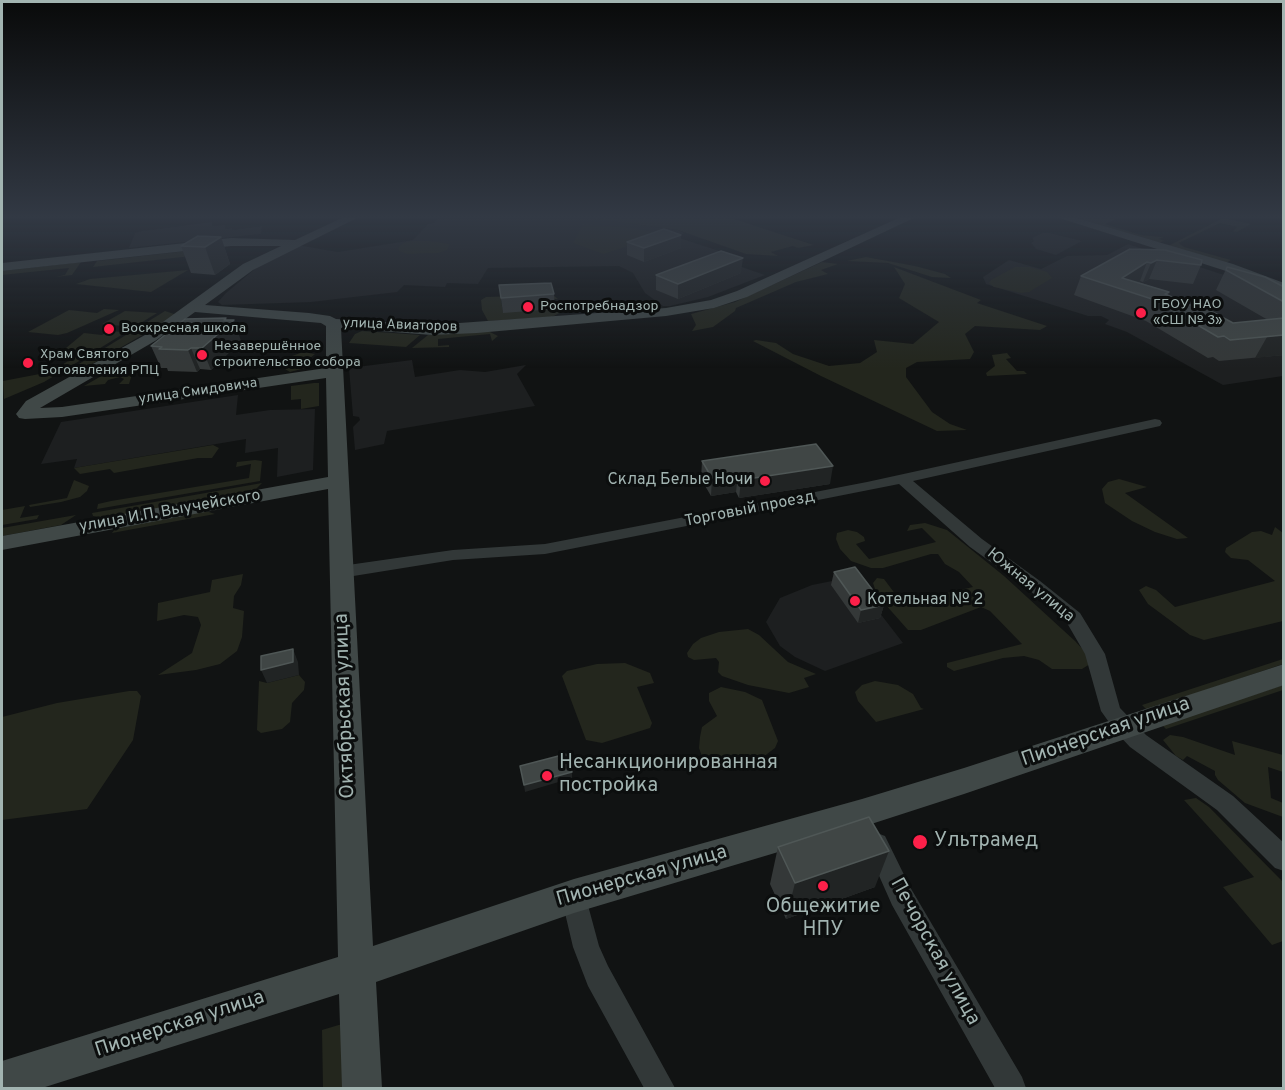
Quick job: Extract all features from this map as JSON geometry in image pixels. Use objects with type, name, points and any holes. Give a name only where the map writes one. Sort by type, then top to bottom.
[{"type":"main road","points":[[194,308],[248,267]]},
{"type":"main road","name":"улица Авиаторов","points":[[194,308],[318,318],[333,324],[350,323],[432,330],[477,328],[696,308],[742,294],[801,267]]},
{"type":"main road","points":[[1227,267],[1284,288]]},
{"type":"main road","name":"улица Смидовича","points":[[194,308],[150,338],[33,405],[26,410],[25,414],[62,412],[334,372]]},
{"type":"main road","name":"Октябрьская улица","points":[[333,324],[362,1089]]},
{"type":"main road","name":"улица И.П. Выучейского","points":[[2,543],[338,481]]},
{"type":"main road","name":"Пионерская улица","points":[[2,1081],[356,970],[574,896],[862,813],[1011,766],[1124,726],[1284,674]]},
{"type":"street","name":"Торговый проезд","points":[[341,572],[453,555],[545,549],[902,479],[1155,423]]},
{"type":"street","name":"Южная улица","points":[[902,479],[976,543],[1034,585],[1074,618],[1095,654],[1111,711],[1124,726],[1138,741],[1225,803],[1284,860]]},
{"type":"street","name":"Печорская улица","points":[[862,813],[901,896],[1011,1089]]},
{"type":"street","points":[[574,896],[584,941],[598,976],[660,1089]]},
{"type":"shaded area","points":[[38,267],[78,267],[72,275],[55,277],[65,275],[69,268],[2,275],[2,271]]},
{"type":"shaded area","points":[[257,267],[562,267],[488,268],[478,284],[447,283],[445,287],[404,285],[397,292],[311,302],[222,305],[218,302]]},
{"type":"shaded area","points":[[621,267],[741,267],[765,275],[708,297],[663,306],[645,293],[633,273]]},
{"type":"shaded area","points":[[811,267],[830,267],[821,270],[828,274],[796,282],[736,308],[713,327],[692,331],[696,325],[691,314],[735,302]]},
{"type":"shaded area","points":[[894,267],[981,300],[977,303],[1047,326],[1040,330],[975,326],[965,334],[974,352],[970,359],[917,362],[906,368],[906,377],[932,412],[950,424],[967,430],[937,431],[753,341],[776,343],[793,354],[829,366],[860,363],[877,352],[874,340],[913,344],[939,322],[899,298],[905,284]]},
{"type":"shaded area","points":[[900,267],[918,267],[945,274],[951,278],[932,277]]},
{"type":"shaded area","points":[[998,267],[1041,269],[1045,267],[1199,267],[1283,294],[1283,376],[1223,385],[1127,332],[1105,324],[1109,320],[1101,316],[1088,316],[986,284],[983,277]]},
{"type":"shaded area","points":[[1015,267],[1030,267],[1047,272],[1052,278],[1029,292],[1021,293],[994,287],[989,283]]},
{"type":"shaded area","points":[[188,270],[151,292],[76,284],[90,279]]},
{"type":"shaded area","points":[[553,295],[558,299],[501,300],[503,312],[558,301],[562,304],[563,311],[552,317],[488,321],[482,310],[481,300],[486,297]]},
{"type":"shaded area","points":[[104,309],[119,310],[67,333],[58,335],[28,332],[69,310],[97,313]]},
{"type":"shaded area","points":[[125,311],[157,313],[71,366],[62,365],[71,359],[68,359],[66,348],[84,333],[102,335],[109,331],[124,332],[133,327],[102,324]]},
{"type":"shaded area","points":[[165,311],[177,315],[92,364],[84,368],[74,367]]},
{"type":"shaded area","points":[[362,331],[420,335],[406,347],[349,343],[355,334]]},
{"type":"shaded area","points":[[488,331],[498,336],[492,341],[490,334],[438,339],[438,346],[449,345],[449,347],[412,348],[428,335]]},
{"type":"shaded area","points":[[303,352],[315,354],[304,363],[310,365],[309,367],[290,372],[285,369],[284,359]]},
{"type":"shaded area","points":[[1007,353],[1011,358],[1006,359],[1017,371],[1024,371],[1027,374],[987,376],[986,373],[995,366],[992,355]]},
{"type":"shaded area","points":[[412,360],[415,377],[460,370],[485,372],[526,365],[517,374],[535,406],[387,431],[384,444],[355,450],[353,427],[360,420],[359,417],[353,416],[349,368]]},
{"type":"shaded area","points":[[56,368],[66,369],[44,382],[4,399],[3,381],[50,372]]},
{"type":"shaded area","points":[[134,368],[129,384],[119,384],[124,379],[120,377],[108,380],[105,384],[84,386],[110,371]]},
{"type":"shaded area","points":[[319,383],[319,406],[301,409],[301,399],[291,400],[291,386]]},
{"type":"shaded area","points":[[238,395],[236,415],[270,410],[315,409],[313,470],[277,477],[278,448],[245,453],[246,439],[74,468],[77,459],[41,464],[61,422]]},
{"type":"shaded area","points":[[213,445],[219,448],[212,458],[198,458],[114,473],[110,469],[80,474],[74,468]]},
{"type":"shaded area","points":[[262,461],[260,481],[97,509],[98,504],[111,501],[249,478],[251,464],[236,467],[237,462]]},
{"type":"shaded area","points":[[1119,479],[1147,487],[1125,493],[1188,538],[1177,539],[1155,532],[1132,521],[1105,503],[1102,489],[1108,482]]},
{"type":"shaded area","points":[[74,480],[89,486],[80,497],[30,507],[29,505],[67,498]]},
{"type":"shaded area","points":[[262,483],[253,492],[106,518],[93,516],[92,513]]},
{"type":"shaded area","points":[[25,506],[20,518],[39,515],[37,519],[2,525],[2,510]]},
{"type":"shaded area","points":[[206,511],[215,514],[112,533],[116,528]]},
{"type":"shaded area","points":[[76,515],[61,525],[2,536],[2,528]]},
{"type":"shaded area","points":[[925,523],[947,530],[1004,576],[1075,641],[1089,656],[1090,664],[1082,669],[1052,669],[1039,660],[1024,656],[1003,658],[954,671],[947,667],[947,663],[1022,644],[990,611],[981,607],[921,630],[908,630],[877,595],[873,583],[877,578],[884,579],[902,603],[973,587],[959,572],[945,564],[938,554],[883,568],[871,568],[851,561],[840,549],[836,539],[837,533],[848,530],[857,532],[864,537],[865,541],[856,544],[869,559],[936,542],[922,528],[907,531],[910,525]]},
{"type":"shaded area","points":[[1275,527],[1283,533],[1283,621],[1204,640],[1190,635],[1148,604],[1139,590],[1146,586],[1156,590],[1175,607],[1275,581],[1248,560],[1231,558],[1225,552],[1226,548],[1252,532],[1261,531],[1272,535]]},
{"type":"shaded area","points":[[243,574],[241,585],[234,596],[233,608],[244,611],[242,637],[237,651],[220,664],[158,675],[192,653],[201,625],[198,617],[184,615],[157,621],[158,603],[210,592],[212,580]]},
{"type":"shaded area","points":[[852,577],[903,643],[825,671],[795,657],[780,646],[766,622],[780,598],[812,585]]},
{"type":"shaded area","points":[[748,629],[759,635],[788,662],[816,674],[804,678],[809,687],[789,693],[748,685],[722,676],[718,672],[719,662],[716,658],[694,660],[688,657],[687,653],[693,644],[701,638],[719,632]]},
{"type":"shaded area","points":[[1283,659],[1283,664],[1147,710],[1142,705]]},
{"type":"shaded area","points":[[625,663],[650,673],[654,683],[637,687],[652,723],[650,728],[602,743],[586,740],[562,676],[567,671],[597,664]]},
{"type":"shaded area","points":[[299,675],[305,682],[304,690],[292,703],[290,722],[282,729],[261,733],[257,730],[259,681],[267,683]]},
{"type":"shaded area","points":[[875,681],[898,685],[913,694],[921,708],[924,709],[876,722],[858,701],[855,692],[862,685]]},
{"type":"shaded area","points":[[1283,685],[1283,690],[1166,729],[1162,725]]},
{"type":"shaded area","points":[[721,687],[745,692],[762,700],[778,741],[775,748],[763,757],[750,761],[735,755],[705,765],[699,748],[702,727],[717,716],[709,701],[709,693]]},
{"type":"shaded area","points":[[137,691],[141,696],[133,740],[87,809],[2,820],[2,717],[57,703]]},
{"type":"shaded area","points":[[1170,735],[1183,737],[1235,755],[1232,741],[1283,755],[1283,772],[1268,767],[1271,798],[1283,803],[1283,817],[1245,803],[1218,780],[1215,771],[1187,756],[1183,760],[1176,756],[1163,740]]},
{"type":"shaded area","points":[[1196,798],[1209,807],[1283,882],[1283,941],[1272,945],[1223,887],[1254,877],[1184,800]]},
{"type":"shaded area","points":[[342,1024],[345,1088],[323,1088],[322,1030]]},
{"type":"building","points":[[678,267],[721,267],[678,284],[656,275]]},
{"type":"building","points":[[1098,267],[1139,267],[1122,278],[1169,292],[1165,294],[1190,305],[1198,304],[1233,323],[1284,318],[1284,335],[1230,340],[1224,336],[1218,337],[1155,300],[1081,276]]},
{"type":"building","points":[[1227,267],[1265,277],[1284,287],[1284,302],[1226,270]]},
{"type":"building","points":[[551,283],[554,294],[501,298],[499,285]]},
{"type":"building","points":[[226,318],[224,320],[234,320],[202,348],[159,349],[162,347],[151,346],[185,319]]},
{"type":"building","points":[[816,444],[833,466],[741,480],[738,474],[712,478],[702,461]]},
{"type":"building","points":[[855,567],[884,605],[861,610],[834,572]]},
{"type":"building","points":[[293,649],[293,662],[261,670],[261,656]]},
{"type":"building","name":"Несанкционированная постройка","points":[[566,754],[572,772],[524,785],[520,766]]},
{"type":"building","points":[[869,817],[889,851],[795,883],[778,847]]},
{"type":"place","name":"Роспотребнадзор","points":[[528,307]]},
{"type":"place","name":"ГБОУ НАО «СШ № 3»","points":[[1141,313]]},
{"type":"place","name":"Воскресная школа","points":[[109,329]]},
{"type":"place","name":"Незавершённое строительство собора","points":[[202,355]]},
{"type":"place","name":"Храм Святого Богоявления РПЦ","points":[[28,363]]},
{"type":"place","name":"Склад Белые Ночи","points":[[765,481]]},
{"type":"place","name":"Котельная № 2","points":[[855,601]]},
{"type":"place","name":"Несанкционированная постройка","points":[[547,776]]},
{"type":"place","name":"Ультрамед","points":[[920,842]]},
{"type":"place","name":"Общежитие НПУ","points":[[823,886]]}]
